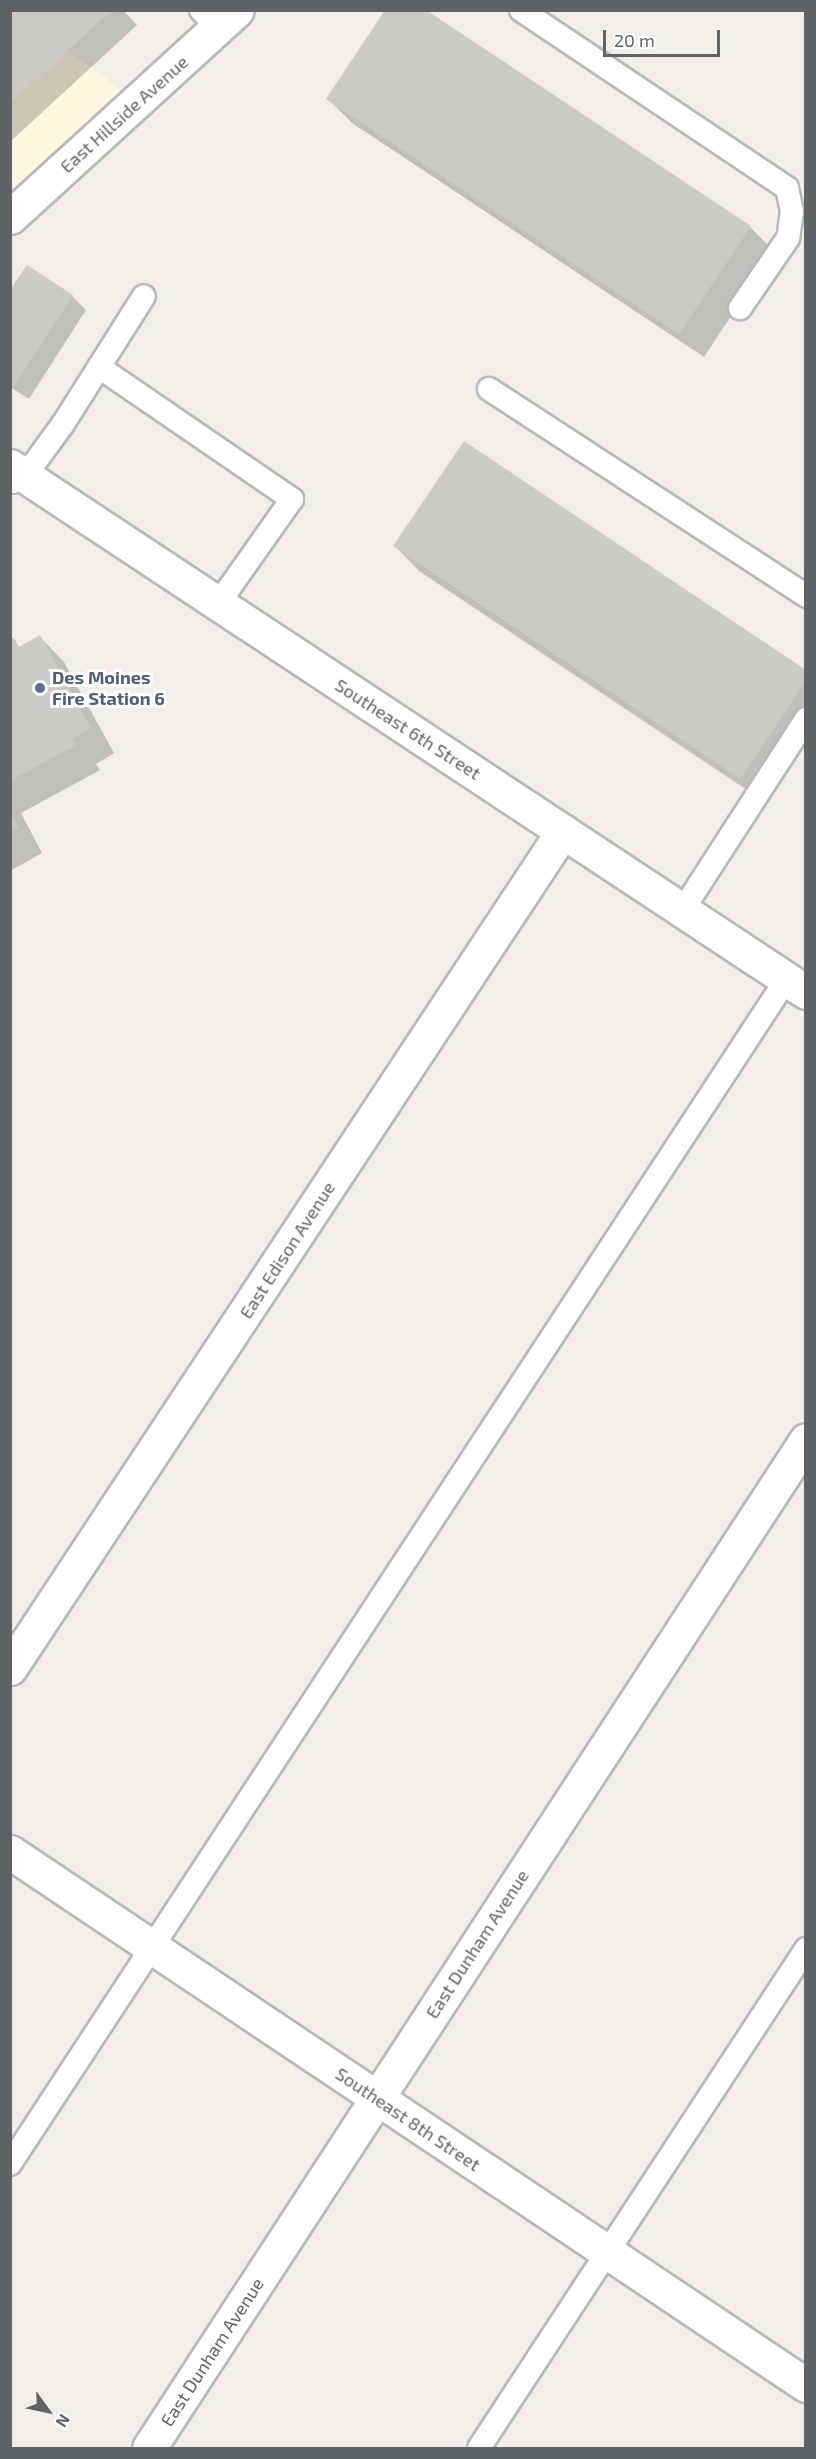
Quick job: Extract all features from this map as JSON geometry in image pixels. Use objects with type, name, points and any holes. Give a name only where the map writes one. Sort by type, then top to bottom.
[{"type":"street","name":"East Hillside Avenue","points":[[10,217],[219,16]]},
{"type":"street","name":"Southeast 6th Street","points":[[15,475],[218,604],[796,986]]},
{"type":"street","name":"East Edison Avenue","points":[[10,1668],[562,831]]},
{"type":"street","name":"East Dunham Avenue","points":[[149,2448],[806,1440]]},
{"type":"street","name":"Southeast 8th Street","points":[[10,1852],[806,2385]]},
{"type":"lane","points":[[521,10],[787,188],[792,211],[788,238],[740,308]]},
{"type":"lane","points":[[15,475],[99,367],[144,296]]},
{"type":"lane","points":[[99,367],[292,499],[218,604]]},
{"type":"lane","points":[[489,389],[806,596]]},
{"type":"lane","points":[[682,911],[806,720]]},
{"type":"lane","points":[[10,2164],[796,986]]},
{"type":"lane","points":[[479,2448],[806,1949]]},
{"type":"shaded area","points":[[11,12],[104,76],[133,105],[11,217]]},
{"type":"building","points":[[10,10],[112,10],[10,104]]},
{"type":"building","points":[[385,10],[426,10],[751,226],[679,334],[326,99]]},
{"type":"building","points":[[27,265],[73,295],[14,386],[10,384],[10,290]]},
{"type":"building","points":[[464,441],[806,670],[806,681],[740,779],[393,546]]},
{"type":"building","name":"Des Moines Fire Station 6","points":[[40,635],[91,728],[73,739],[76,745],[10,781],[10,640],[14,638],[19,647]]},
{"type":"building","points":[[10,813],[19,828],[10,833]]},
{"type":"place","name":"Des Moines Fire Station 6","points":[[40,688]]}]
